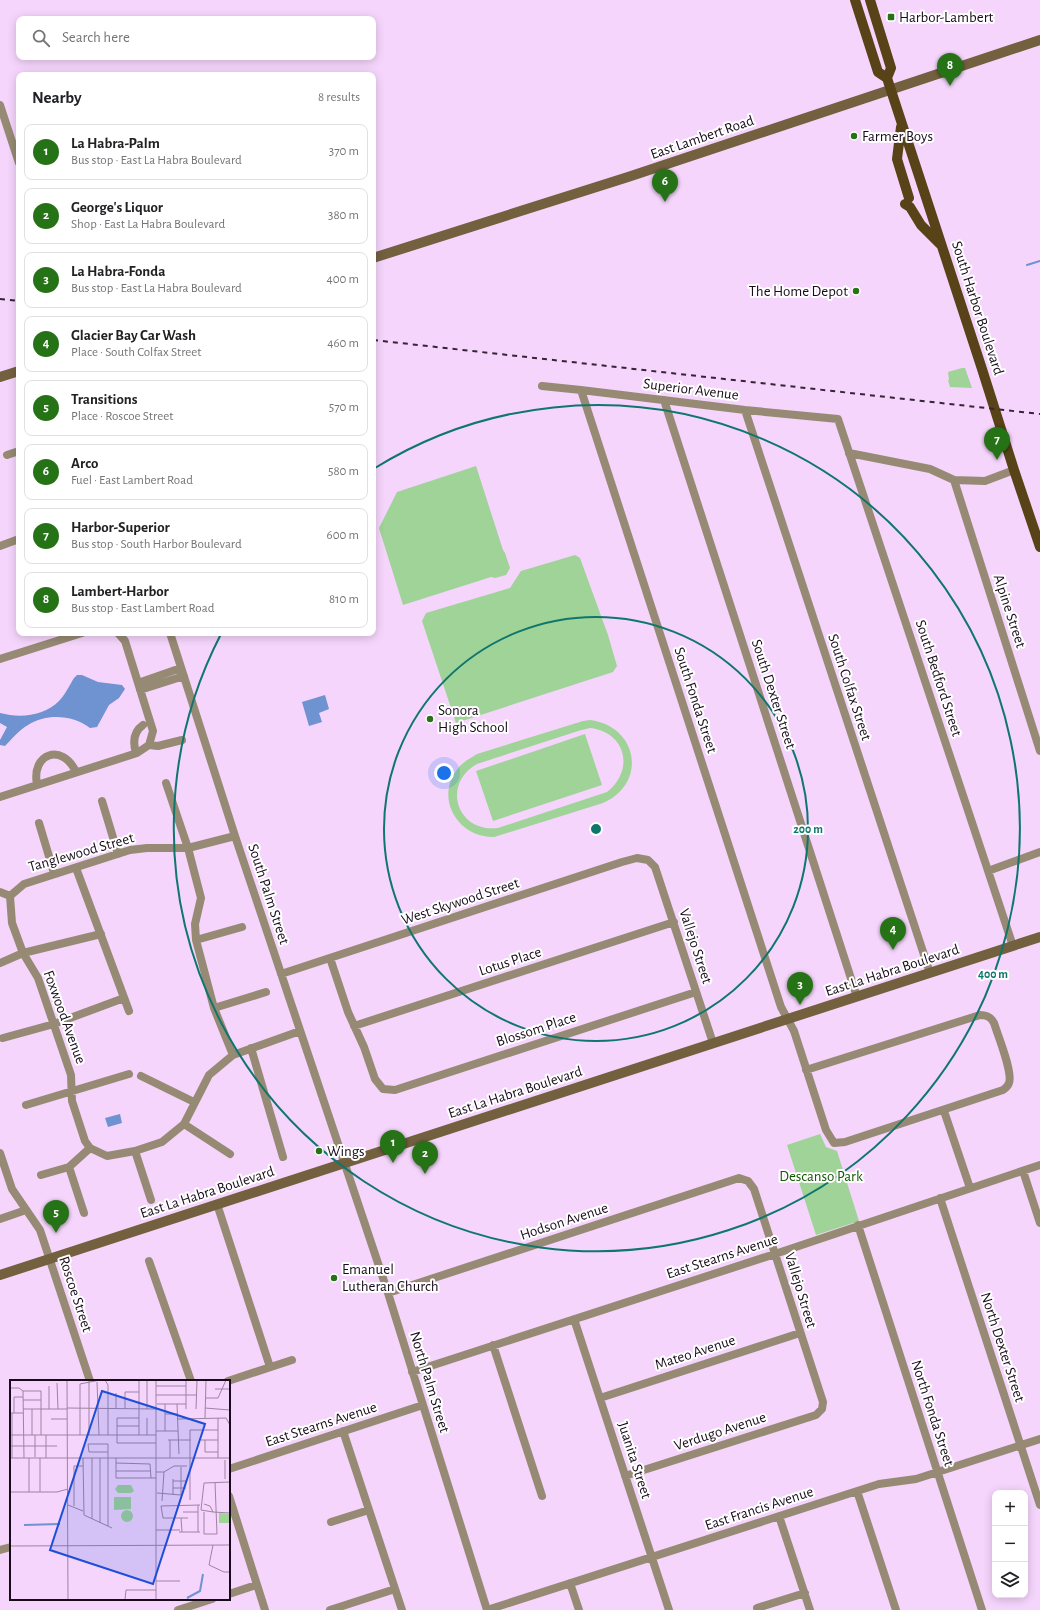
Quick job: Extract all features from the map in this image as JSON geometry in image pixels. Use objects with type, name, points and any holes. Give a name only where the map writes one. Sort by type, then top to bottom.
[{"type":"main road","name":"South Harbor Boulevard","points":[[855,0],[878,72],[887,78],[891,89],[1040,547]]},
{"type":"main road","name":"South Harbor Boulevard","points":[[870,0],[891,68],[887,78]]},
{"type":"main road","name":"East Lambert Road","points":[[376,257],[635,175],[1040,40]]},
{"type":"main road","points":[[902,123],[897,159],[907,201],[921,225],[941,244]]},
{"type":"main road","points":[[0,377],[16,372]]},
{"type":"main road","name":"East La Habra Boulevard","points":[[0,1275],[1040,937]]},
{"type":"street","points":[[0,105],[16,154]]},
{"type":"street","name":"Superior Avenue","points":[[542,386],[745,410],[838,419]]},
{"type":"street","name":"South Fonda Street","points":[[581,390],[781,1006],[787,1019]]},
{"type":"street","name":"South Dexter Street","points":[[664,400],[857,997]]},
{"type":"street","name":"South Colfax Street","points":[[745,410],[930,973]]},
{"type":"street","name":"South Bedford Street","points":[[838,419],[1012,946]]},
{"type":"street","points":[[7,455],[16,452]]},
{"type":"street","points":[[849,453],[930,469],[954,480],[970,482],[985,481],[1014,470]]},
{"type":"street","name":"Alpine Street","points":[[954,480],[1040,751]]},
{"type":"street","points":[[0,546],[16,540]]},
{"type":"street","points":[[0,659],[73,636]]},
{"type":"street","points":[[0,797],[136,753],[145,749],[149,745],[153,731],[125,642],[120,636]]},
{"type":"street","name":"South Palm Street","points":[[171,636],[235,836],[345,1163]]},
{"type":"street","points":[[139,686],[182,672]]},
{"type":"street","points":[[136,753],[134,740],[136,732],[143,725]]},
{"type":"street","points":[[149,745],[158,746],[182,740]]},
{"type":"street","points":[[37,784],[36,780],[38,766],[41,761],[51,755],[61,755],[67,758],[79,771]]},
{"type":"street","points":[[166,783],[188,848],[201,898],[195,924],[196,940],[214,1008],[233,1055]]},
{"type":"street","points":[[102,801],[118,854]]},
{"type":"street","points":[[39,823],[54,873]]},
{"type":"street","name":"Tanglewood Street","points":[[10,896],[24,884],[54,873],[76,868],[130,850],[147,848],[188,848],[235,836]]},
{"type":"street","points":[[988,871],[1040,852]]},
{"type":"street","name":"West Skywood Street","points":[[281,974],[622,862],[637,858],[648,860]]},
{"type":"street","name":"Vallejo Street","points":[[648,860],[655,867],[713,1043]]},
{"type":"street","points":[[76,868],[129,1011]]},
{"type":"street","points":[[0,892],[10,896]]},
{"type":"street","name":"Foxwood Avenue","points":[[10,896],[12,923],[23,953],[38,978],[54,1024],[71,1075],[72,1101],[85,1142],[90,1148]]},
{"type":"street","name":"Lotus Place","points":[[354,1026],[674,922]]},
{"type":"street","points":[[196,940],[242,927]]},
{"type":"street","points":[[0,963],[23,953],[101,934]]},
{"type":"street","points":[[330,958],[354,1026]]},
{"type":"street","points":[[214,1008],[266,992]]},
{"type":"street","name":"Blossom Place","points":[[354,1026],[375,1079],[383,1089],[395,1090],[696,992]]},
{"type":"street","points":[[3,1038],[54,1024],[124,998]]},
{"type":"street","points":[[787,1019],[794,1031],[806,1070],[826,1130],[834,1143],[845,1142],[944,1111],[1000,1091],[1009,1085],[1010,1079],[1009,1070],[994,1023],[987,1015],[973,1016],[806,1070]]},
{"type":"street","points":[[41,1176],[70,1167],[90,1148],[108,1156],[135,1151],[162,1142],[184,1124],[209,1075],[233,1055],[300,1031]]},
{"type":"street","points":[[251,1048],[283,1157]]},
{"type":"street","points":[[26,1105],[129,1074]]},
{"type":"street","points":[[141,1076],[194,1102]]},
{"type":"street","points":[[944,1111],[970,1188]]},
{"type":"street","points":[[184,1124],[230,1154]]},
{"type":"street","points":[[135,1151],[151,1200]]},
{"type":"street","name":"Roscoe Street","points":[[0,1154],[12,1189],[40,1230],[90,1380]]},
{"type":"street","name":"North Palm Street","points":[[345,1163],[388,1293],[487,1610]]},
{"type":"street","name":"East Stearns Avenue","points":[[412,1372],[775,1254],[1040,1165]]},
{"type":"street","points":[[70,1167],[84,1213]]},
{"type":"street","points":[[1023,1171],[1040,1223]]},
{"type":"street","name":"Hodson Avenue","points":[[388,1293],[739,1178],[748,1181]]},
{"type":"street","name":"Vallejo Street","points":[[748,1181],[754,1188],[823,1402],[822,1409]]},
{"type":"street","name":"North Dexter Street","points":[[940,1198],[1040,1505]]},
{"type":"street","points":[[217,1204],[270,1367]]},
{"type":"street","points":[[0,1219],[26,1210]]},
{"type":"street","name":"North Fonda Street","points":[[858,1225],[982,1610]]},
{"type":"street","points":[[149,1261],[191,1380]]},
{"type":"street","name":"Juanita Street","points":[[574,1319],[669,1610]]},
{"type":"street","name":"Mateo Avenue","points":[[600,1398],[800,1333]]},
{"type":"street","points":[[493,1345],[542,1496]]},
{"type":"street","points":[[230,1380],[292,1360]]},
{"type":"street","name":"East Stearns Avenue","points":[[230,1469],[423,1405]]},
{"type":"street","name":"Verdugo Avenue","points":[[625,1476],[816,1415],[822,1409]]},
{"type":"street","points":[[343,1431],[402,1610]]},
{"type":"street","name":"East Francis Avenue","points":[[487,1610],[856,1491],[879,1484],[916,1479],[938,1473],[1040,1439]]},
{"type":"street","points":[[856,1491],[896,1610]]},
{"type":"street","points":[[230,1499],[265,1610]]},
{"type":"street","points":[[331,1522],[369,1510]]},
{"type":"street","points":[[779,1516],[810,1610]]},
{"type":"street","points":[[0,1550],[10,1547]]},
{"type":"street","points":[[570,1583],[579,1610]]},
{"type":"street","points":[[230,1594],[256,1585]]},
{"type":"street","points":[[330,1610],[394,1589]]},
{"type":"street","points":[[757,1608],[805,1593]]},
{"type":"street","points":[[178,1610],[209,1600]]},
{"type":"green space","points":[[965,368],[972,388],[950,387],[948,372]]},
{"type":"green space","points":[[476,466],[510,568],[506,575],[495,578],[491,577],[403,605],[379,528],[397,492]]},
{"type":"green space","points":[[575,555],[580,558],[608,635],[617,666],[613,672],[456,723],[422,621],[426,613],[510,588],[521,571]]},
{"type":"green space","points":[[590,720],[606,724],[619,733],[627,744],[631,756],[631,770],[627,782],[617,794],[603,803],[494,837],[482,836],[471,831],[461,824],[454,816],[448,794],[450,782],[458,768],[465,761],[477,754]],"holes":[[[590,728],[602,731],[612,737],[619,744],[623,763],[621,773],[616,783],[607,792],[498,828],[484,828],[472,823],[464,815],[459,805],[457,794],[459,783],[466,773],[477,764],[578,731]]]},
{"type":"green space","points":[[585,734],[602,785],[493,821],[476,771]]},
{"type":"green space","name":"Descanso Park","points":[[820,1134],[826,1147],[837,1151],[859,1221],[816,1235],[787,1145]]},
{"type":"water","points":[[77,675],[82,675],[98,682],[122,685],[125,689],[119,698],[109,705],[97,727],[90,728],[76,720],[68,718],[51,717],[35,721],[19,732],[5,746],[0,745],[0,740],[7,727],[0,723],[0,713],[23,716],[46,710],[61,699]]},
{"type":"water","points":[[325,695],[329,709],[319,713],[322,722],[309,726],[302,702]]},
{"type":"water","points":[[120,1114],[122,1123],[108,1127],[105,1118]]},
{"type":"waterway","points":[[1027,265],[1040,261]]},
{"type":"railway","points":[[0,299],[16,301]]},
{"type":"railway","points":[[376,340],[1040,414]]},
{"type":"place","name":"Harbor-Lambert","points":[[891,17]]},
{"type":"place","name":"Lambert-Harbor","points":[[950,86]]},
{"type":"place","name":"Farmer Boys","points":[[854,136]]},
{"type":"place","name":"Arco","points":[[665,202]]},
{"type":"place","name":"The Home Depot","points":[[856,291]]},
{"type":"place","name":"Harbor-Superior","points":[[997,460]]},
{"type":"place","name":"Sonora High School","points":[[430,719]]},
{"type":"place","name":"Glacier Bay Car Wash","points":[[893,950]]},
{"type":"place","name":"La Habra-Fonda","points":[[800,1005]]},
{"type":"place","name":"Wings","points":[[319,1151]]},
{"type":"place","name":"La Habra-Palm","points":[[393,1163]]},
{"type":"place","name":"George's Liquor","points":[[425,1174]]},
{"type":"place","name":"Transitions","points":[[56,1233]]},
{"type":"place","name":"Emanuel Lutheran Church","points":[[334,1278]]}]
